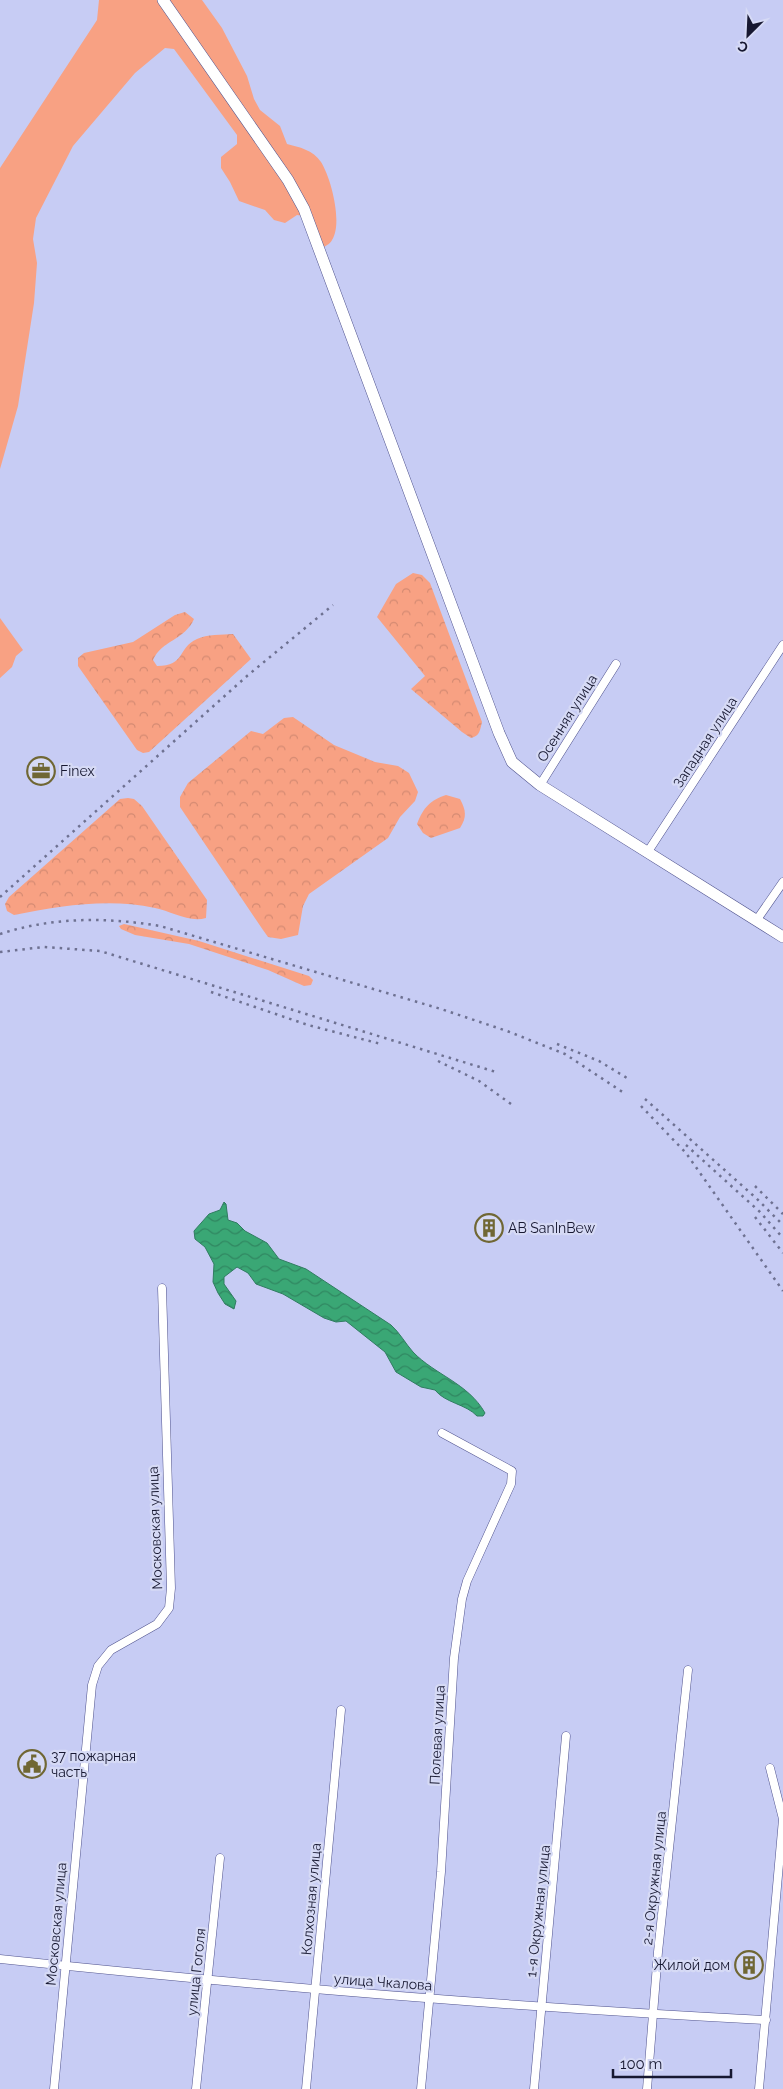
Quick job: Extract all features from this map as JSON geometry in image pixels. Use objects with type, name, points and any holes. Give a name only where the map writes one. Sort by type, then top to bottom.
[{"type":"street","points":[[162,0],[288,180],[304,209],[499,733],[512,762],[540,785],[783,937]]},
{"type":"street","name":"Западная улица","points":[[647,852],[783,646]]},
{"type":"street","name":"Осенняя улица","points":[[540,785],[616,664]]},
{"type":"street","points":[[756,921],[783,882]]},
{"type":"street","name":"Московская улица","points":[[54,2089],[64,1966],[94,1676],[103,1658],[111,1650],[157,1624],[168,1608],[171,1588],[162,1288]]},
{"type":"street","name":"Полевая улица","points":[[421,2089],[441,1872],[454,1658],[462,1599],[467,1581],[510,1484],[512,1475],[512,1471],[442,1433]]},
{"type":"street","name":"2-я Окружная улица","points":[[647,2089],[688,1670]]},
{"type":"street","name":"Колхозная улица","points":[[306,2089],[341,1710]]},
{"type":"street","name":"1-я Окружная улица","points":[[534,2089],[557,1854],[566,1736]]},
{"type":"street","points":[[760,2089],[783,1819],[770,1768]]},
{"type":"street","name":"улица Гоголя","points":[[196,2089],[220,1858]]},
{"type":"street","name":"улица Чкалова","points":[[0,1959],[315,1990],[429,1997],[541,2008],[766,2020]]},
{"type":"green space","points":[[99,0],[202,0],[222,28],[247,76],[254,99],[260,110],[280,126],[287,144],[310,152],[321,162],[332,189],[336,212],[335,232],[331,242],[324,247],[309,217],[297,215],[285,223],[274,220],[265,210],[239,201],[221,168],[221,157],[237,144],[237,135],[174,49],[165,48],[135,73],[73,146],[36,218],[33,239],[37,263],[34,303],[18,406],[0,469],[0,168],[97,20]]},
{"type":"green space","points":[[413,573],[422,575],[430,583],[482,722],[479,732],[474,737],[471,738],[462,732],[411,689],[425,676],[377,617],[396,584]]},
{"type":"green space","points":[[185,612],[194,619],[185,631],[157,653],[153,660],[157,666],[173,663],[186,647],[197,639],[215,635],[233,634],[251,659],[149,752],[143,753],[137,750],[78,666],[78,658],[84,653],[133,642],[175,615]]},
{"type":"green space","points":[[0,618],[23,650],[16,656],[12,667],[0,678]]},
{"type":"green space","points":[[293,717],[334,745],[375,762],[398,766],[409,773],[418,792],[415,801],[400,817],[388,838],[309,894],[303,906],[298,935],[281,939],[268,937],[263,930],[180,807],[180,797],[188,783],[251,731],[263,734],[284,718]]},
{"type":"green space","points":[[446,795],[460,799],[464,807],[464,820],[460,828],[431,838],[423,833],[417,824],[428,805]]},
{"type":"green space","points":[[120,799],[134,799],[142,806],[207,900],[206,918],[193,919],[161,909],[137,905],[102,903],[67,906],[14,915],[7,911],[5,904],[9,897]]},
{"type":"green space","points":[[124,924],[199,941],[309,976],[313,980],[311,985],[304,986],[268,970],[189,944],[135,935],[121,929],[119,926]]},
{"type":"water","points":[[224,1202],[226,1204],[228,1220],[237,1223],[245,1231],[267,1243],[279,1259],[306,1269],[391,1325],[422,1360],[470,1394],[485,1413],[483,1416],[477,1416],[444,1398],[435,1390],[421,1387],[396,1372],[385,1352],[346,1321],[336,1322],[324,1318],[283,1294],[256,1284],[248,1273],[237,1267],[224,1277],[224,1284],[236,1301],[234,1309],[225,1304],[213,1282],[214,1264],[205,1247],[195,1239],[194,1231],[209,1214],[220,1210]]},
{"type":"railway","points":[[0,897],[247,676],[333,605]]},
{"type":"railway","points":[[0,934],[40,924],[79,920],[119,921],[160,926],[441,1009],[507,1031],[565,1054],[624,1093]]},
{"type":"railway","points":[[0,952],[44,947],[100,951],[496,1072]]},
{"type":"railway","points":[[211,992],[308,1025],[381,1044]]},
{"type":"railway","points":[[557,1044],[599,1061],[627,1078]]},
{"type":"railway","points":[[438,1061],[479,1081],[511,1104]]},
{"type":"railway","points":[[645,1099],[756,1198],[783,1225]]},
{"type":"railway","points":[[641,1106],[686,1153],[783,1291]]},
{"type":"railway","points":[[686,1145],[760,1212],[783,1238]]},
{"type":"railway","points":[[755,1186],[783,1214]]},
{"type":"railway","points":[[755,1217],[783,1253]]},
{"type":"place","name":"Finex","points":[[41,771]]},
{"type":"place","name":"AB SanInBew","points":[[489,1228]]},
{"type":"place","name":"37 пожарная часть","points":[[32,1764]]},
{"type":"place","name":"Жилой дом","points":[[749,1965]]}]
